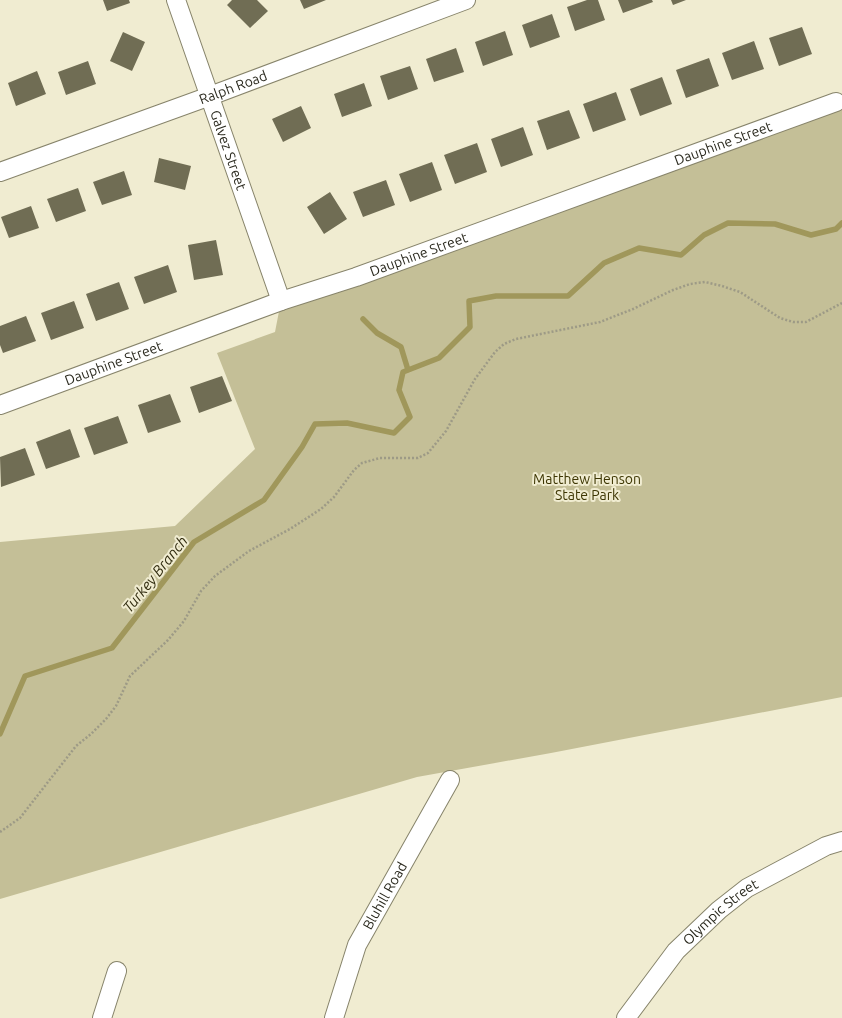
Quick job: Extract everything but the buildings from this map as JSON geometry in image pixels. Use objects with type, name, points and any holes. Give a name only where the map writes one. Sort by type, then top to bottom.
[{"type":"street","name":"Galvez Street","points":[[176,0],[281,301]]},
{"type":"street","name":"Ralph Road","points":[[0,172],[210,96],[466,0]]},
{"type":"street","name":"Dauphine Street","points":[[0,405],[281,301],[356,277],[836,102]]},
{"type":"street","name":"Bluhill Road","points":[[334,1018],[357,945],[450,780]]},
{"type":"street","name":"Olympic Street","points":[[626,1018],[676,951],[719,910],[748,888],[826,846],[842,840]]},
{"type":"street","points":[[102,1018],[117,971]]},
{"type":"path","points":[[0,832],[20,818],[76,746],[106,719],[116,706],[130,676],[168,640],[184,621],[201,591],[215,576],[249,551],[290,529],[321,509],[334,497],[354,470],[362,463],[380,458],[418,458],[428,453],[446,431],[475,379],[495,352],[504,344],[516,339],[600,322],[633,309],[673,290],[690,284],[705,282],[740,292],[780,318],[793,322],[806,322],[842,303]]},
{"type":"green space","name":"Matthew Henson State Park","points":[[842,96],[842,697],[551,753],[417,777],[0,899],[0,542],[175,526],[255,449],[217,353],[275,332],[281,301]]},
{"type":"waterway","name":"Turkey Branch","points":[[0,734],[25,676],[112,648],[194,542],[264,500],[302,447],[315,424],[347,423],[394,433],[410,417],[399,390],[403,372],[439,358],[470,327],[469,301],[496,296],[568,296],[604,263],[639,248],[681,255],[704,235],[728,223],[775,224],[811,235],[836,229],[842,223]]},
{"type":"waterway","points":[[363,319],[377,333],[401,347],[408,370]]}]
